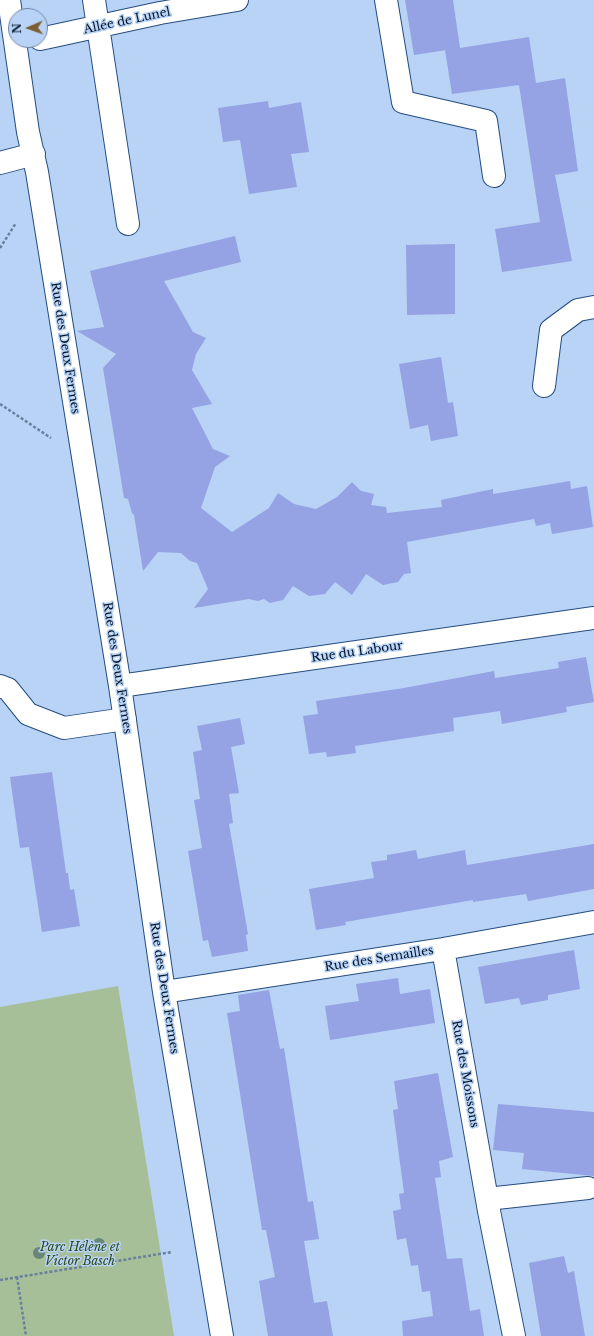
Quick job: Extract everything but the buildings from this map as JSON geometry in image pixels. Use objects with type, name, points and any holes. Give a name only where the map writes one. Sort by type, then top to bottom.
[{"type":"street","points":[[94,0],[128,224]]},
{"type":"street","name":"Allée de Lunel","points":[[48,37],[98,26],[237,0]]},
{"type":"street","points":[[386,0],[403,102],[486,121],[494,176]]},
{"type":"street","name":"Rue des Deux Fermes","points":[[25,48],[34,154],[120,686],[164,992],[222,1336]]},
{"type":"street","points":[[0,164],[34,154]]},
{"type":"street","points":[[544,386],[551,330],[578,310],[594,307]]},
{"type":"street","name":"Rue du Labour","points":[[120,686],[594,618]]},
{"type":"street","points":[[0,686],[8,689],[28,714],[64,728],[125,719]]},
{"type":"street","name":"Rue des Semailles","points":[[164,992],[443,949],[594,922]]},
{"type":"street","name":"Rue des Moissons","points":[[443,949],[487,1199],[514,1336]]},
{"type":"street","points":[[487,1199],[588,1188]]},
{"type":"path","points":[[0,404],[36,428]]},
{"type":"path","points":[[0,1280],[172,1252]]},
{"type":"path","points":[[17,1277],[26,1336]]},
{"type":"green space","name":"Parc Hélène et Victor Basch","points":[[118,986],[174,1336],[0,1336],[0,1007]]}]
